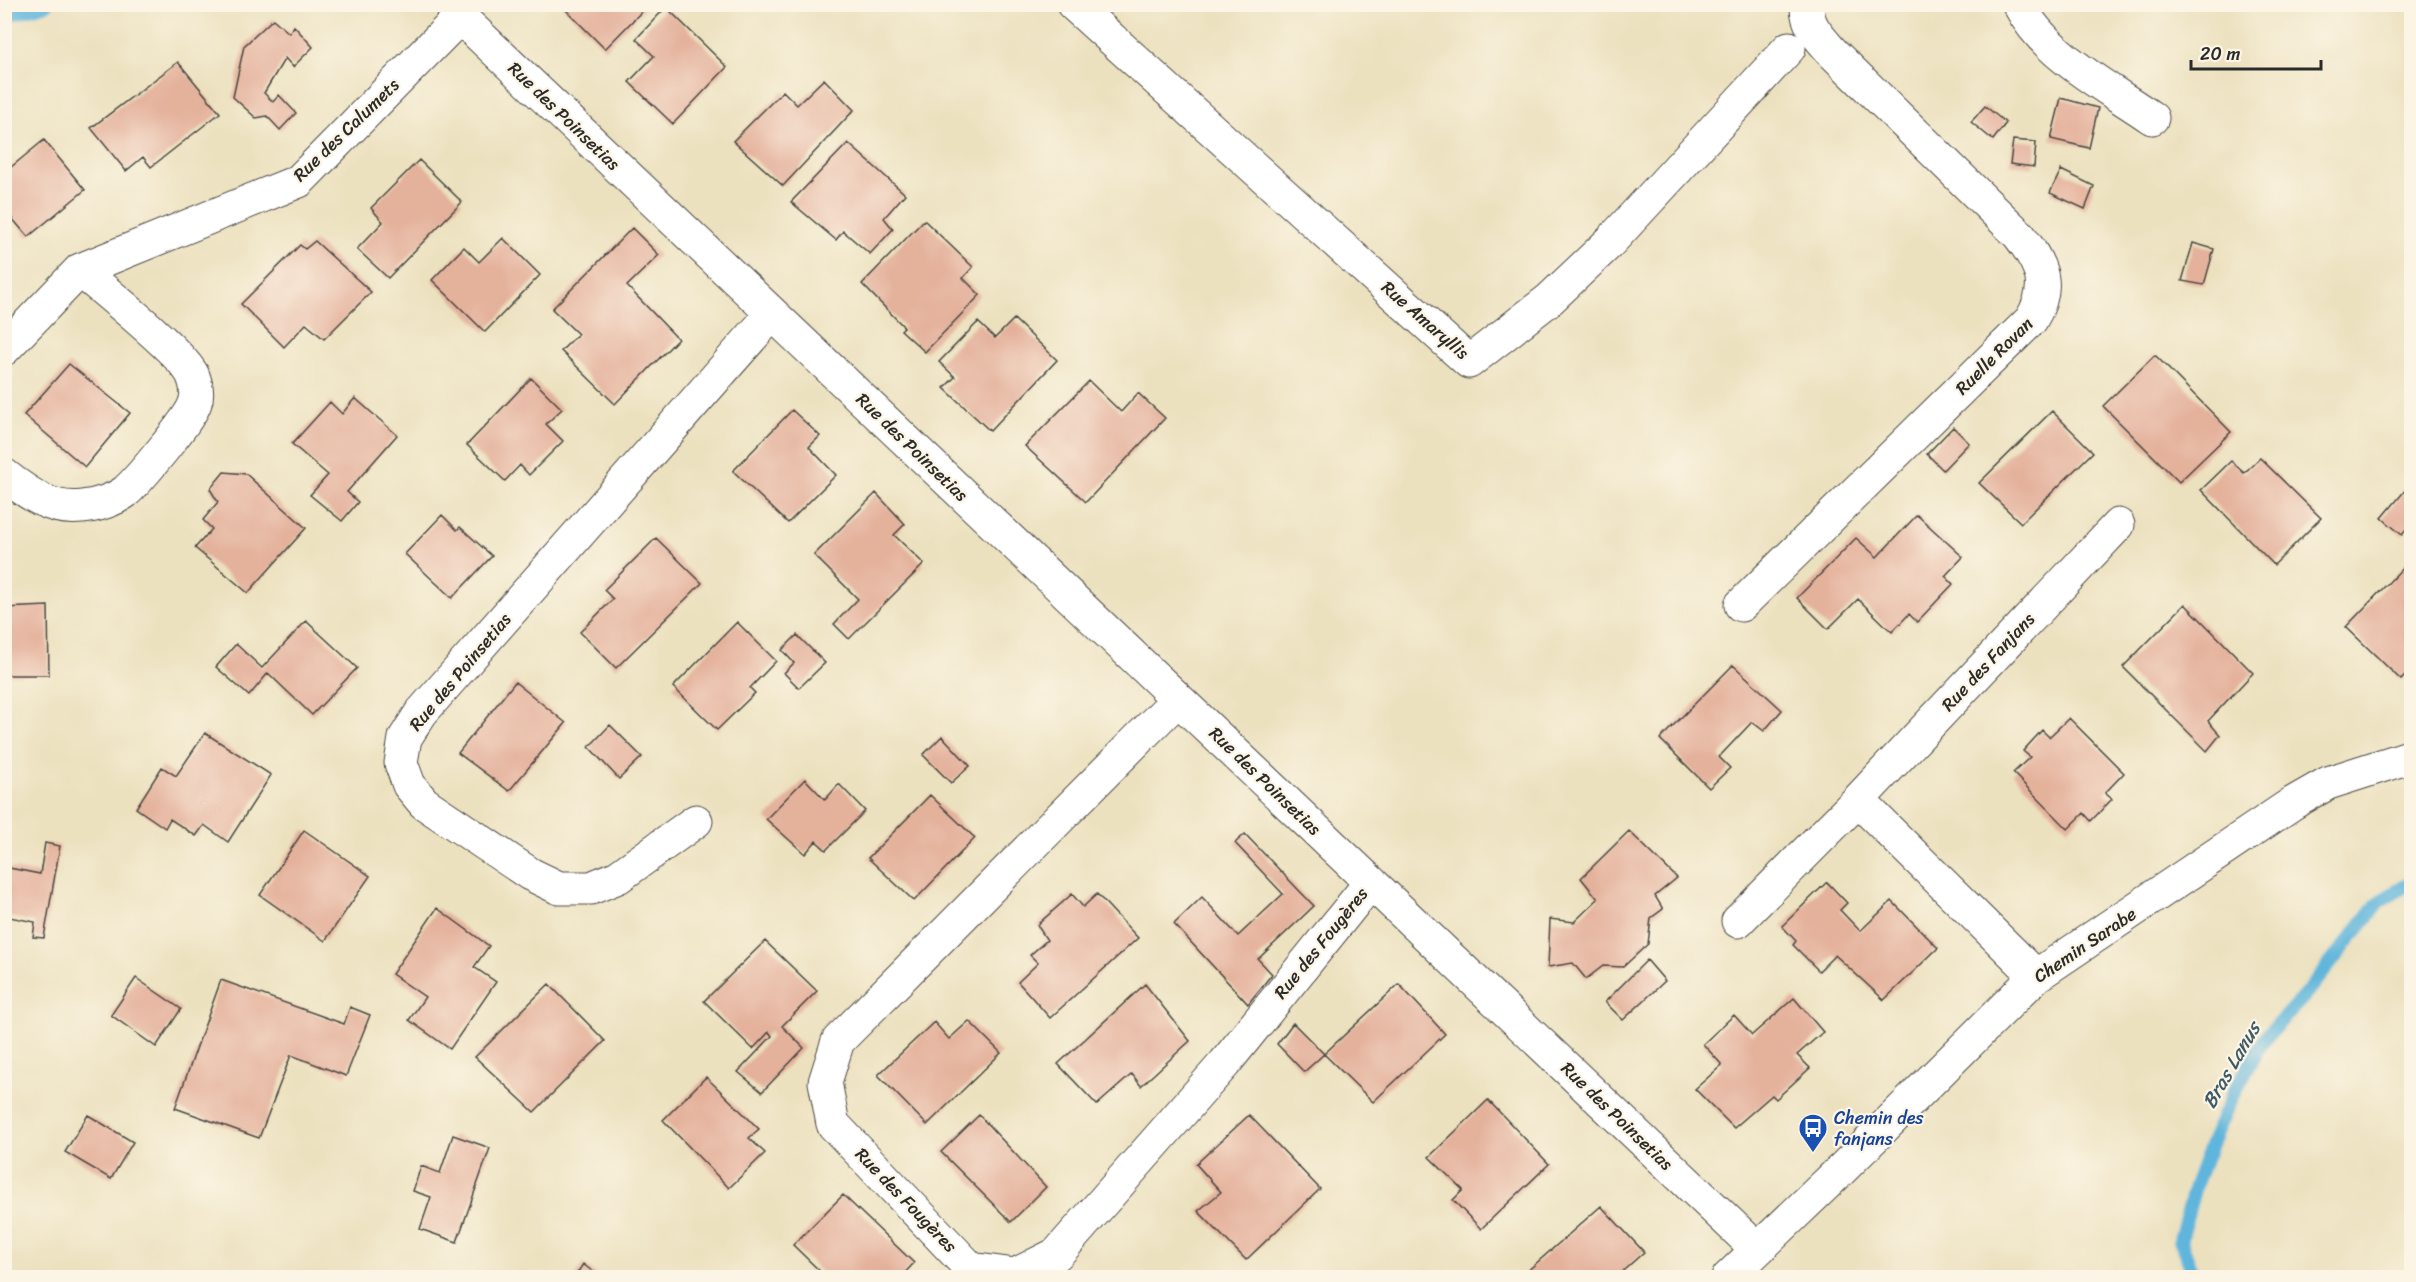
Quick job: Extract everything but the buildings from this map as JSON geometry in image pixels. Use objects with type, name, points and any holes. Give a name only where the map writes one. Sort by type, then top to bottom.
[{"type":"street","name":"Rue Amaryllis","points":[[1073,4],[1469,362],[1550,299],[1610,242],[1790,48]]},
{"type":"street","name":"Ruelle Rovan","points":[[1741,605],[2031,320],[2042,301],[2043,287],[2039,269],[2032,253],[2019,235],[1834,54],[1813,30],[1806,14],[1807,4]]},
{"type":"street","points":[[2019,4],[2028,24],[2048,46],[2152,118]]},
{"type":"street","name":"Rue des Calumets","points":[[4,349],[80,270],[299,181],[460,17]]},
{"type":"street","name":"Rue des Poinsetias","points":[[460,17],[1757,1249]]},
{"type":"street","points":[[4,475],[35,499],[58,506],[81,507],[104,502],[124,492],[189,417],[196,401],[196,387],[187,364],[80,270]]},
{"type":"street","name":"Rue des Poinsetias","points":[[696,821],[618,878],[591,888],[559,888],[530,874],[424,803],[409,785],[401,763],[405,738],[421,713],[772,314]]},
{"type":"street","name":"Rue des Fanjans","points":[[1738,921],[1857,800],[2118,525]]},
{"type":"street","name":"Rue des Fougères","points":[[1178,699],[838,1041],[825,1082],[834,1124],[971,1269],[1015,1275],[1057,1254],[1226,1064],[1371,882]]},
{"type":"street","name":"Chemin Sarabe","points":[[1728,1278],[1844,1167],[2036,976],[2293,803],[2328,783],[2368,768],[2412,756]]},
{"type":"street","points":[[1857,800],[2036,976]]},
{"type":"waterway","points":[[4,16],[47,4]]},
{"type":"waterway","name":"Bras Lanus","points":[[2195,1278],[2180,1240],[2195,1186],[2235,1090],[2265,1038],[2307,993],[2379,902],[2412,882]]},
{"type":"place","name":"Chemin des fanjans","points":[[1813,1154]]}]
